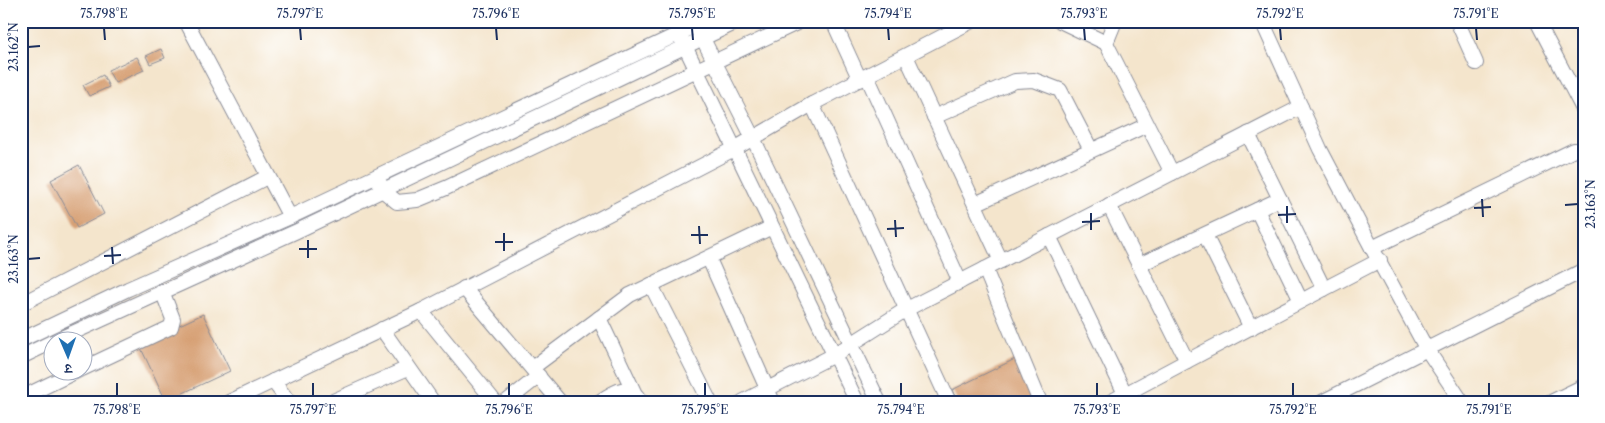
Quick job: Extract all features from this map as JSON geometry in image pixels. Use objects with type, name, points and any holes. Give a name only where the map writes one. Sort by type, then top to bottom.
[{"type":"street","points":[[186,21],[267,177],[290,217]]},
{"type":"street","points":[[370,178],[377,192],[398,202],[417,200],[515,157],[801,21]]},
{"type":"street","points":[[833,21],[864,78],[960,282]]},
{"type":"street","points":[[229,402],[421,311],[736,148],[812,104],[972,21]]},
{"type":"street","points":[[1060,21],[1106,43],[1172,173]]},
{"type":"street","points":[[1106,43],[1115,21]]},
{"type":"street","points":[[1457,21],[1476,63]]},
{"type":"street","points":[[1537,21],[1584,111]]},
{"type":"street","points":[[21,340],[290,217],[680,34],[735,22]]},
{"type":"street","points":[[1264,27],[1301,107],[1372,248],[1426,348],[1462,402]]},
{"type":"street","points":[[706,28],[714,63],[753,138],[879,402]]},
{"type":"street","points":[[77,330],[342,209],[686,48],[706,28]]},
{"type":"street","points":[[680,34],[857,402]]},
{"type":"street","points":[[906,56],[1001,261]]},
{"type":"street","points":[[934,116],[1015,81],[1034,80],[1060,90],[1091,150]]},
{"type":"street","points":[[812,104],[905,310],[949,402]]},
{"type":"street","points":[[742,402],[766,388],[834,355],[850,343],[905,310],[1301,107]]},
{"type":"street","points":[[975,204],[1147,124]]},
{"type":"street","points":[[1248,134],[1324,289]]},
{"type":"street","points":[[1372,248],[1574,150],[1584,150]]},
{"type":"street","points":[[21,304],[267,177]]},
{"type":"street","points":[[1139,265],[1280,199]]},
{"type":"street","points":[[1109,205],[1187,361]]},
{"type":"street","points":[[1257,210],[1301,301]]},
{"type":"street","points":[[506,402],[535,372],[618,302],[772,227]]},
{"type":"street","points":[[1204,235],[1250,328]]},
{"type":"street","points":[[1049,236],[1127,398]]},
{"type":"street","points":[[708,259],[774,402]]},
{"type":"street","points":[[1110,402],[1127,398],[1187,361],[1380,260]]},
{"type":"street","points":[[985,269],[1040,402]]},
{"type":"street","points":[[1322,402],[1584,270]]},
{"type":"street","points":[[651,285],[710,402]]},
{"type":"street","points":[[464,288],[560,402]]},
{"type":"street","points":[[128,290],[134,303]]},
{"type":"street","points":[[92,364],[171,327],[173,320],[162,291]]},
{"type":"street","points":[[421,311],[495,402]]},
{"type":"street","points":[[599,318],[638,397]]},
{"type":"street","points":[[382,329],[433,402]]},
{"type":"street","points":[[21,357],[42,347]]},
{"type":"street","points":[[331,402],[408,368]]},
{"type":"street","points":[[21,398],[58,380]]},
{"type":"street","points":[[273,381],[289,402]]},
{"type":"street","points":[[1551,402],[1584,386]]},
{"type":"street","points":[[599,402],[616,390],[626,389],[638,397]]},
{"type":"building","points":[[161,49],[165,58],[150,64],[146,56]]},
{"type":"building","points":[[137,57],[144,70],[115,83],[108,70]]},
{"type":"building","points":[[103,75],[109,87],[89,96],[83,85]]},
{"type":"building","points":[[79,165],[104,214],[77,228],[51,180]]},
{"type":"building","points":[[203,314],[230,371],[166,401],[139,344]]},
{"type":"building","points":[[1015,359],[1037,402],[958,402],[952,390]]}]
